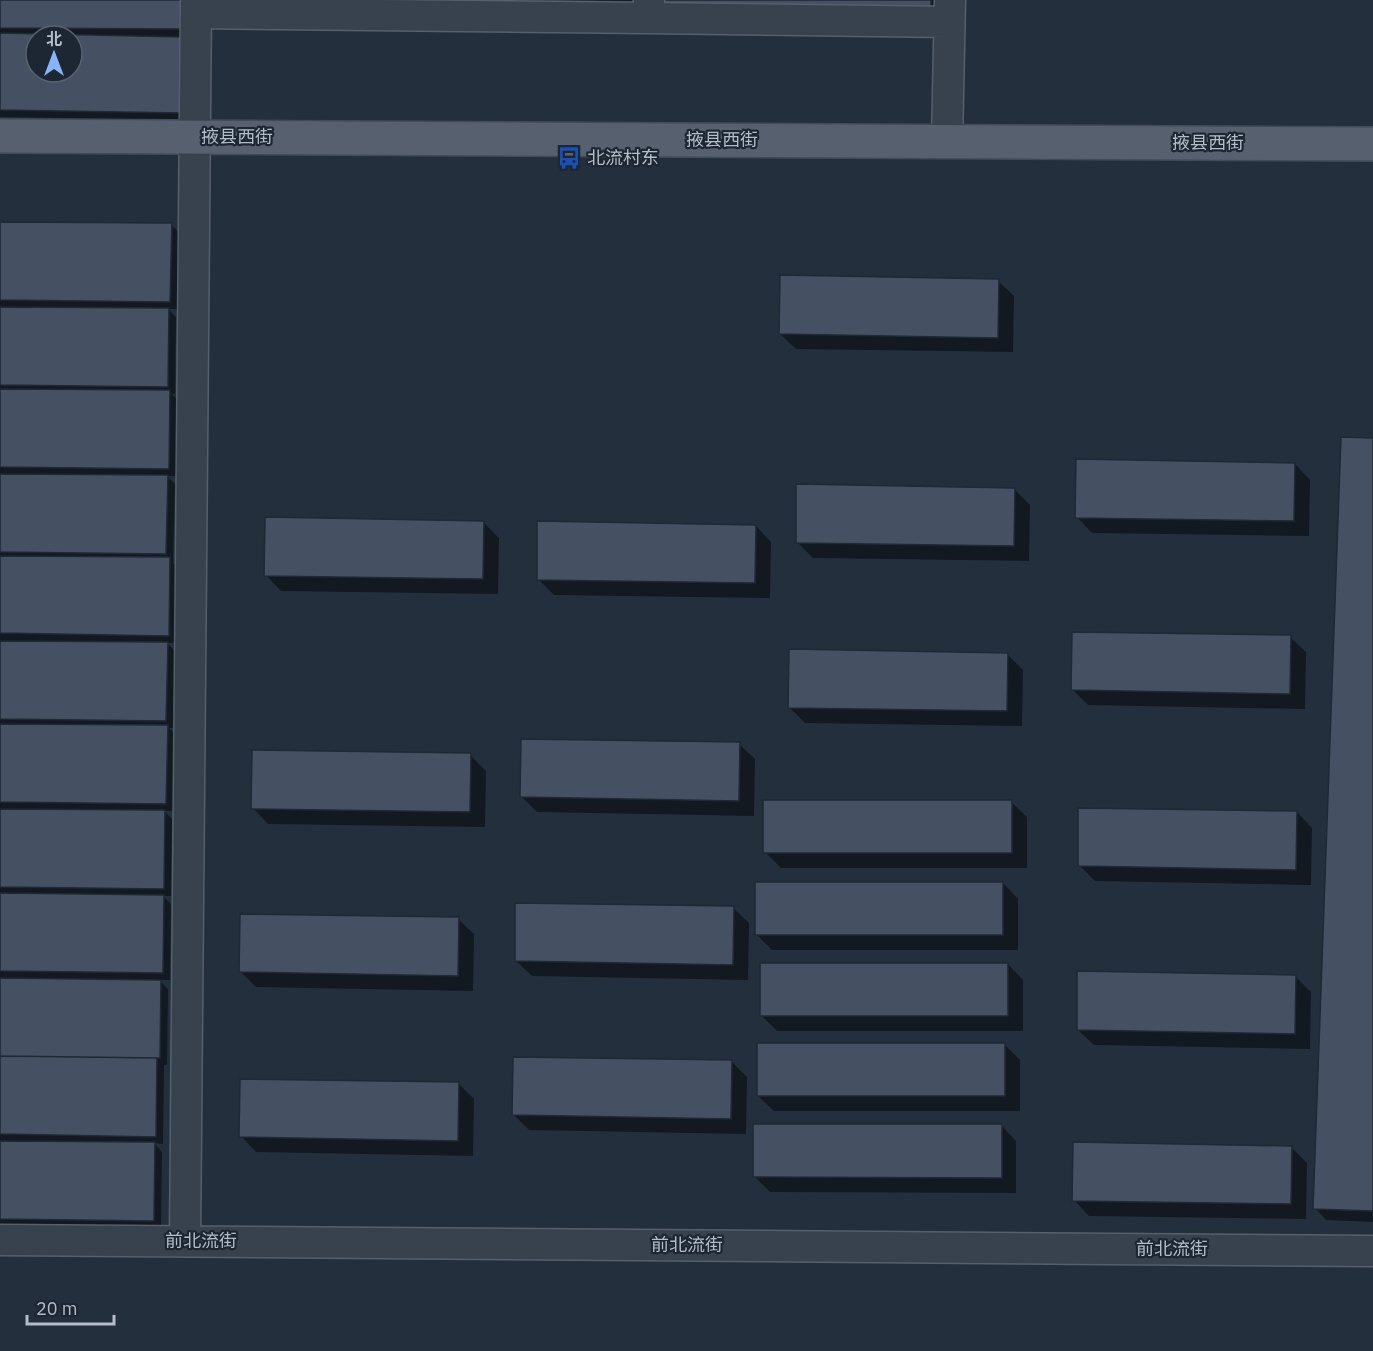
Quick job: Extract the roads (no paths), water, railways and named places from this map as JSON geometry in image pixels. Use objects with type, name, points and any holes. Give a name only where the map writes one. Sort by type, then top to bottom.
[{"type":"main road","name":"掖县西街","points":[[0,136],[1373,144]]},
{"type":"street","points":[[185,1241],[196,7],[950,11],[947,142]]},
{"type":"street","name":"前北流街","points":[[0,1240],[1373,1251]]},
{"type":"place","name":"北流村东","points":[[569,158]]}]
